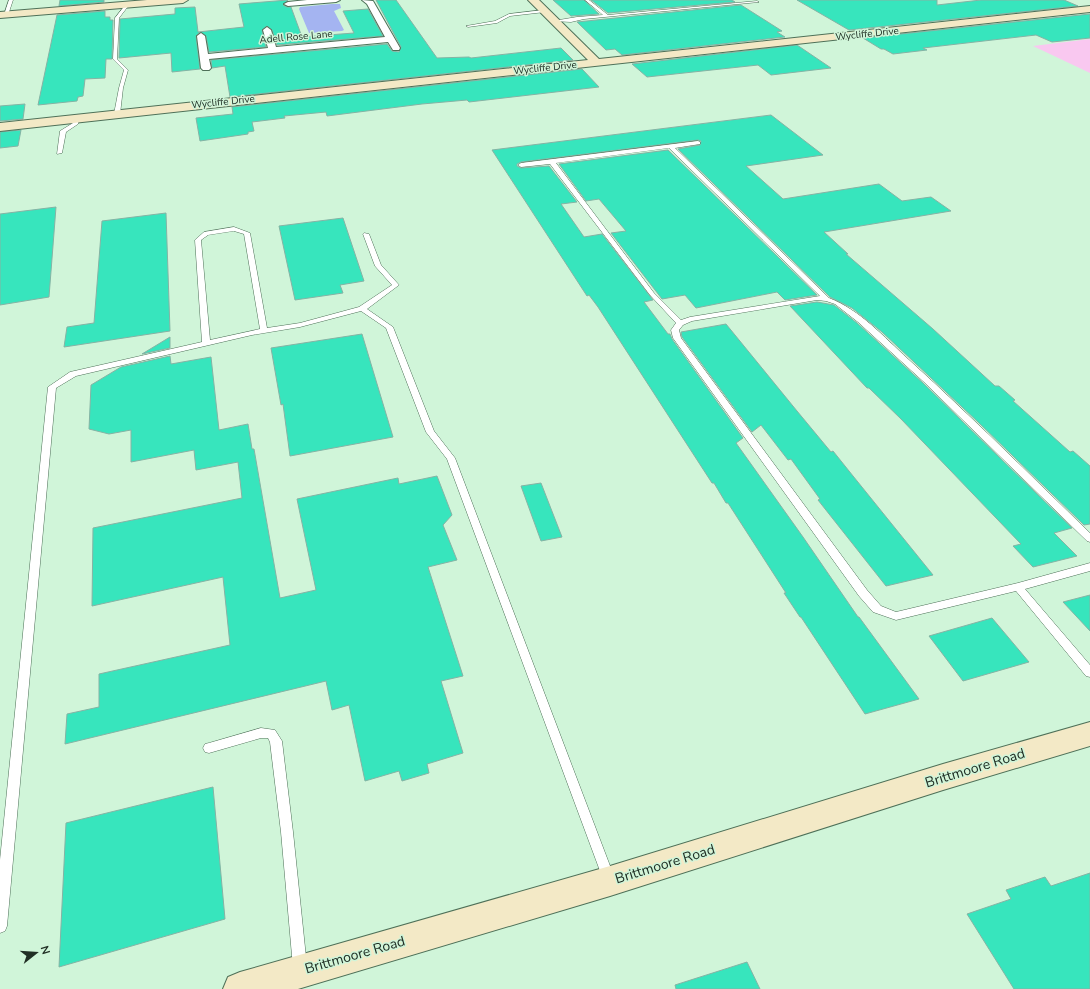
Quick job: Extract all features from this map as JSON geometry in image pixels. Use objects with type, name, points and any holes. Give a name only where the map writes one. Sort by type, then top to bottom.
[{"type":"street","points":[[3,15],[183,0]]},
{"type":"street","points":[[288,4],[336,0]]},
{"type":"street","points":[[366,0],[370,3],[396,49]]},
{"type":"street","points":[[533,0],[596,62]]},
{"type":"street","name":"Wycliffe Drive","points":[[0,126],[1090,9]]},
{"type":"street","points":[[267,30],[273,51]]},
{"type":"street","points":[[201,36],[206,68]]},
{"type":"street","name":"Adell Rose Lane","points":[[205,57],[390,39]]},
{"type":"street","name":"Brittmoore Road","points":[[240,989],[301,980],[610,881],[943,777],[1090,734]]},
{"type":"lane","points":[[3,15],[11,0]]},
{"type":"lane","points":[[587,0],[607,16]]},
{"type":"lane","points":[[702,0],[712,6]]},
{"type":"lane","points":[[554,21],[572,21],[584,18],[757,2]]},
{"type":"lane","points":[[117,114],[121,88],[126,70],[115,59],[117,18],[127,5]]},
{"type":"lane","points":[[468,26],[496,22],[510,15],[544,11]]},
{"type":"lane","points":[[59,153],[64,131],[75,124],[76,118]]},
{"type":"lane","points":[[521,165],[698,143]]},
{"type":"lane","points":[[671,147],[827,299]]},
{"type":"lane","points":[[552,162],[652,294],[680,323]]},
{"type":"lane","points":[[206,343],[198,240],[206,233],[234,229],[247,233],[264,331]]},
{"type":"lane","points":[[0,926],[52,387],[73,374],[206,343],[300,325],[362,309],[396,285],[378,266],[366,234]]},
{"type":"lane","points":[[1090,539],[927,380],[861,320],[837,303],[827,299],[816,298],[690,319],[680,323],[675,330],[677,338],[877,609],[896,616],[1018,587],[1090,567]]},
{"type":"lane","points":[[362,309],[389,327],[430,432],[450,458],[610,881]]},
{"type":"lane","points":[[1018,587],[1090,673]]},
{"type":"lane","points":[[209,748],[261,733],[271,733],[276,741],[287,832],[301,980]]},
{"type":"shaded area","points":[[1090,39],[1090,73],[1033,46]]},
{"type":"water","points":[[340,4],[341,8],[334,11],[344,30],[309,33],[299,9],[300,7]]},
{"type":"building","points":[[60,0],[104,0],[104,2],[59,6]]},
{"type":"building","points":[[288,0],[283,5],[291,7],[302,37],[354,33],[343,11],[368,9],[383,36],[277,45],[272,30],[267,26],[262,30],[266,47],[209,52],[206,36],[200,32],[196,36],[200,69],[172,72],[171,53],[119,58],[120,19],[175,14],[175,8],[195,7],[198,32],[244,27],[239,4]]},
{"type":"building","points":[[376,0],[396,0],[437,58],[471,58],[561,48],[573,60],[230,97],[225,66],[212,68],[211,60],[387,44],[392,51],[399,52],[401,47]]},
{"type":"building","points":[[553,0],[584,0],[599,14],[571,16]]},
{"type":"building","points":[[591,0],[732,0],[735,2],[608,13]]},
{"type":"building","points":[[797,0],[937,0],[937,5],[981,0],[1064,0],[1078,6],[849,30]]},
{"type":"building","points":[[741,5],[782,31],[777,32],[785,37],[622,55],[615,49],[606,50],[577,22]]},
{"type":"building","points":[[105,11],[105,17],[110,17],[110,20],[113,20],[112,59],[106,59],[105,78],[85,79],[83,96],[78,97],[77,101],[38,105],[57,15]]},
{"type":"building","points":[[1090,14],[1090,38],[1052,42],[1036,35],[923,48],[927,50],[893,54],[881,49],[863,38]]},
{"type":"building","points":[[797,45],[831,68],[771,75],[758,65],[647,77],[632,64]]},
{"type":"building","points":[[582,69],[599,87],[469,102],[467,100],[422,104],[327,116],[326,112],[284,116],[285,118],[252,122],[254,131],[248,132],[248,134],[200,141],[196,118],[233,114],[232,107]]},
{"type":"building","points":[[25,104],[23,119],[0,121],[0,106]]},
{"type":"building","points":[[771,115],[823,155],[746,166],[783,199],[879,184],[902,201],[931,197],[951,211],[824,232],[848,254],[846,254],[933,329],[995,386],[999,386],[1015,400],[1013,401],[1070,452],[1073,451],[1090,466],[1090,524],[1084,525],[978,422],[882,332],[852,308],[830,297],[678,149],[700,145],[701,141],[698,140],[521,162],[517,164],[517,166],[521,168],[549,166],[577,202],[561,204],[584,237],[602,234],[653,300],[644,302],[668,334],[670,334],[672,339],[743,438],[736,443],[858,617],[919,699],[865,714],[784,593],[786,593],[728,503],[726,503],[714,483],[712,483],[598,307],[589,295],[587,296],[492,150]]},
{"type":"building","points":[[21,130],[18,146],[0,148],[0,132]]},
{"type":"building","points":[[668,150],[817,295],[785,300],[777,292],[696,308],[685,295],[662,299],[611,233],[626,231],[599,199],[586,201],[559,164]]},
{"type":"building","points":[[56,207],[49,297],[0,305],[0,214]]},
{"type":"building","points":[[166,213],[170,331],[64,347],[67,327],[94,323],[102,221]]},
{"type":"building","points":[[343,218],[364,281],[340,285],[343,293],[295,300],[279,226]]},
{"type":"building","points":[[817,302],[834,305],[857,323],[923,383],[1072,528],[1054,533],[1077,556],[1033,567],[1013,546],[1021,544],[901,419],[869,388],[867,388],[790,306]]},
{"type":"building","points":[[726,324],[831,452],[833,451],[933,575],[886,586],[818,500],[820,499],[791,459],[788,460],[761,425],[752,432],[682,337],[681,332]]},
{"type":"building","points":[[362,334],[393,437],[290,456],[283,404],[281,405],[271,348]]},
{"type":"building","points":[[170,337],[170,348],[142,354]]},
{"type":"building","points":[[170,356],[171,364],[211,357],[219,430],[248,424],[252,449],[254,449],[280,598],[316,590],[297,499],[398,478],[399,484],[437,476],[452,515],[443,525],[457,560],[428,567],[463,676],[441,681],[463,753],[427,764],[429,773],[402,781],[399,771],[365,781],[349,705],[332,710],[326,681],[65,744],[67,714],[99,707],[99,674],[230,645],[223,577],[92,606],[93,528],[242,498],[238,462],[196,470],[194,450],[131,462],[131,430],[109,434],[89,429],[91,385],[121,367]]},
{"type":"building","points":[[541,483],[562,537],[541,541],[521,486]]},
{"type":"building","points":[[1090,595],[1090,631],[1063,602]]},
{"type":"building","points":[[992,618],[1029,662],[963,681],[929,636]]},
{"type":"building","points":[[213,787],[225,919],[59,967],[66,823]]},
{"type":"building","points":[[1090,873],[1090,989],[1014,989],[967,914],[1011,899],[1006,890],[1045,877],[1051,886]]},
{"type":"building","points":[[747,962],[760,989],[676,989],[675,985]]}]
